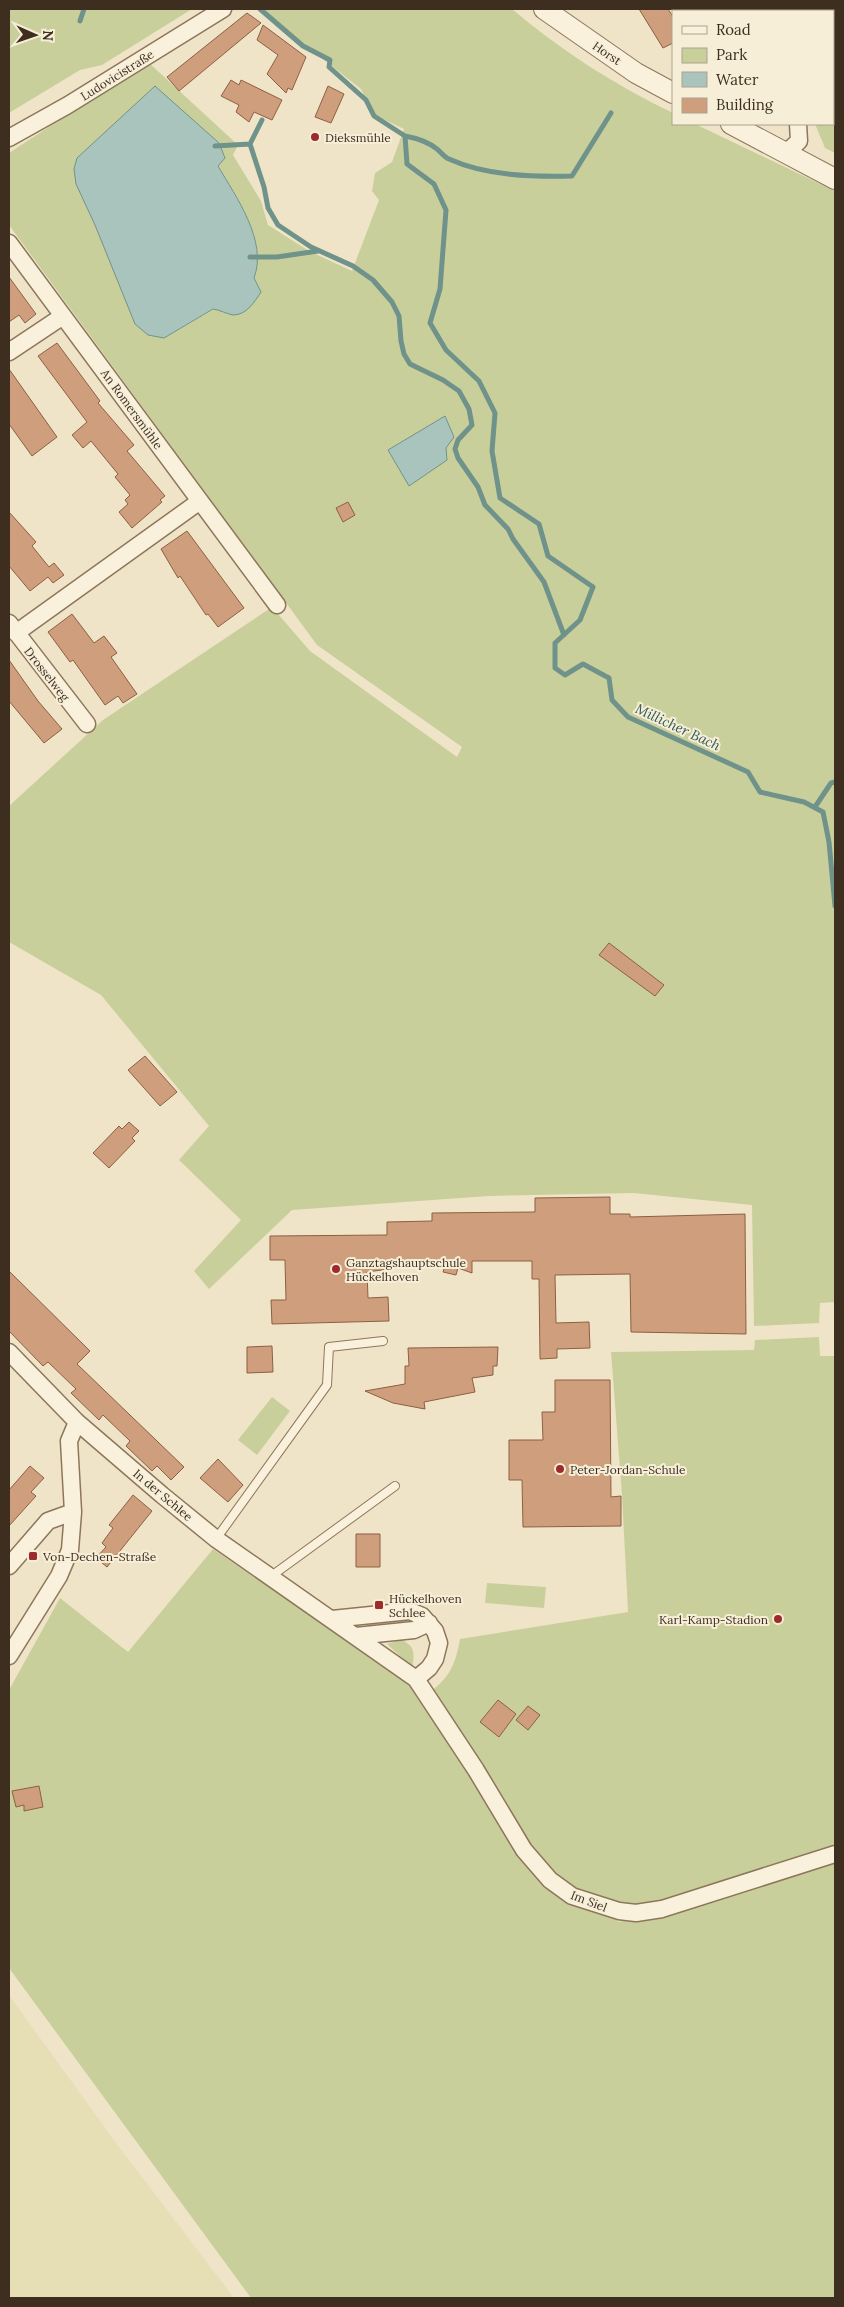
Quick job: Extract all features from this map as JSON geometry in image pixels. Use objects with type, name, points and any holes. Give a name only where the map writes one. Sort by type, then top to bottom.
[{"type":"street","name":"Ludovicistraße","points":[[9,138],[68,106],[223,9]]},
{"type":"street","name":"Horst","points":[[544,9],[636,73],[672,92]]},
{"type":"street","points":[[733,125],[835,179]]},
{"type":"street","points":[[787,152],[799,141],[798,125]]},
{"type":"street","name":"An Romersmühle","points":[[12,253],[63,316],[278,605]]},
{"type":"street","points":[[9,352],[63,316]]},
{"type":"street","points":[[12,628],[200,501]]},
{"type":"street","name":"Drosselweg","points":[[12,628],[87,724]]},
{"type":"street","name":"In der Schlee","points":[[9,1352],[77,1422],[216,1539],[416,1679]]},
{"type":"street","points":[[9,1656],[59,1576],[70,1550],[73,1512],[69,1441],[77,1422]]},
{"type":"street","points":[[9,1566],[48,1521],[73,1512]]},
{"type":"street","points":[[332,1619],[410,1611],[422,1616],[435,1631],[439,1643],[435,1659],[416,1679]]},
{"type":"street","points":[[356,1636],[414,1630],[429,1623]]},
{"type":"street","name":"Im Siel","points":[[416,1679],[476,1770],[524,1850],[550,1880],[572,1896],[619,1911],[636,1913],[662,1909],[835,1854]]},
{"type":"lane","points":[[216,1539],[327,1385],[329,1347],[383,1341]]},
{"type":"lane","points":[[270,1577],[395,1486]]},
{"type":"shaded area","points":[[9,1995],[113,2139],[234,2298],[9,2298]]},
{"type":"green space","points":[[9,9],[192,9],[102,65],[80,70],[9,113]]},
{"type":"green space","points":[[259,9],[512,9],[549,39],[589,66],[630,91],[672,112],[672,125],[697,125],[835,191],[835,1302],[820,1303],[819,1323],[754,1326],[752,1205],[634,1193],[489,1196],[292,1210],[209,1289],[194,1271],[241,1220],[179,1160],[209,1126],[101,995],[9,942],[9,806],[103,720],[272,607],[310,651],[457,757],[462,747],[317,645],[9,225],[9,153],[148,62],[238,145],[233,155],[261,201],[268,225],[309,251],[352,271],[379,200],[372,191],[375,173],[392,162],[404,129],[374,115],[361,89]],"holes":[[[218,166],[241,205],[254,234],[257,249],[257,264],[254,278],[260,292],[234,315],[214,309],[164,338],[95,225],[76,184]]]},
{"type":"green space","points":[[835,9],[835,153],[825,148],[815,125],[834,125],[834,10],[808,10]]},
{"type":"green space","points":[[819,1337],[820,1356],[835,1356],[835,1847],[616,1916],[618,1922],[835,1860],[835,2298],[251,2298],[9,1968],[9,1690],[60,1598],[128,1652],[213,1549],[371,1657],[422,1697],[444,1680],[452,1666],[460,1639],[628,1612],[622,1495],[611,1352],[754,1350],[755,1340]]},
{"type":"green space","points":[[272,1397],[290,1411],[257,1455],[238,1440]]},
{"type":"green space","points":[[487,1583],[546,1587],[544,1608],[485,1603]]},
{"type":"green space","points":[[401,1640],[406,1642],[413,1650],[412,1667],[387,1644]]},
{"type":"water","points":[[155,86],[219,143],[225,158],[218,166],[241,205],[254,234],[257,264],[254,278],[261,292],[250,307],[242,313],[233,315],[213,309],[164,338],[148,335],[135,324],[95,225],[76,184],[74,169],[77,158]]},
{"type":"water","points":[[445,416],[454,437],[446,448],[447,460],[409,486],[388,450]]},
{"type":"building","points":[[639,9],[668,9],[672,15],[672,44],[663,48]]},
{"type":"building","points":[[247,13],[261,23],[179,91],[167,77]]},
{"type":"building","points":[[263,25],[306,57],[292,90],[288,88],[286,93],[267,74],[278,55],[257,40]]},
{"type":"building","points":[[231,80],[239,85],[241,80],[282,100],[272,120],[254,112],[249,122],[236,112],[239,105],[221,96]]},
{"type":"building","points":[[328,86],[344,94],[331,123],[315,117]]},
{"type":"building","points":[[9,277],[36,314],[25,323],[19,315],[9,322]]},
{"type":"building","points":[[57,343],[100,401],[98,403],[134,445],[127,451],[165,496],[160,500],[162,502],[132,528],[119,512],[128,504],[125,500],[130,495],[115,477],[118,474],[91,441],[83,448],[72,435],[87,422],[38,356]]},
{"type":"building","points":[[9,369],[57,437],[32,456],[9,424]]},
{"type":"building","points":[[348,502],[355,515],[343,522],[336,508]]},
{"type":"building","points":[[9,512],[36,542],[32,546],[49,567],[54,563],[64,575],[53,583],[48,577],[30,591],[9,566]]},
{"type":"building","points":[[187,531],[244,608],[218,627],[208,614],[206,615],[180,576],[178,578],[161,549]]},
{"type":"building","points":[[72,614],[94,643],[104,636],[117,653],[111,657],[137,694],[123,703],[118,696],[105,705],[73,660],[70,662],[48,632]]},
{"type":"building","points":[[9,660],[38,701],[62,729],[44,743],[9,701]]},
{"type":"building","points":[[609,943],[664,985],[655,996],[599,955]]},
{"type":"building","points":[[145,1056],[177,1092],[160,1106],[128,1070]]},
{"type":"building","points":[[129,1122],[139,1131],[132,1138],[135,1141],[109,1168],[93,1153],[119,1126],[122,1129]]},
{"type":"building","points":[[610,1197],[610,1214],[630,1214],[630,1217],[745,1214],[746,1334],[631,1332],[630,1274],[555,1275],[556,1323],[589,1322],[590,1348],[557,1349],[557,1358],[540,1359],[539,1279],[532,1279],[532,1261],[472,1261],[472,1273],[458,1268],[456,1275],[443,1272],[445,1266],[425,1264],[367,1272],[368,1298],[388,1297],[389,1321],[272,1324],[271,1300],[286,1300],[285,1260],[270,1260],[270,1236],[387,1235],[387,1222],[432,1221],[432,1213],[535,1212],[535,1198]]},
{"type":"building","points":[[9,1271],[90,1351],[77,1364],[184,1467],[171,1480],[157,1466],[152,1471],[126,1446],[130,1441],[103,1415],[99,1420],[71,1393],[76,1389],[48,1362],[43,1366],[9,1331]]},
{"type":"building","points":[[272,1346],[273,1372],[247,1373],[247,1347]]},
{"type":"building","points":[[498,1347],[497,1366],[493,1366],[493,1375],[472,1378],[475,1392],[424,1402],[425,1409],[393,1403],[365,1391],[405,1384],[405,1366],[409,1366],[408,1348]]},
{"type":"building","name":"Peter-Jordan-Schule","points":[[555,1380],[610,1380],[611,1497],[621,1496],[621,1526],[523,1527],[522,1480],[509,1480],[509,1440],[543,1440],[542,1412],[555,1412]]},
{"type":"building","points":[[218,1459],[243,1485],[228,1502],[200,1478]]},
{"type":"building","points":[[30,1466],[44,1478],[31,1492],[36,1496],[9,1526],[9,1490]]},
{"type":"building","points":[[133,1495],[152,1511],[107,1567],[96,1558],[106,1547],[102,1543],[113,1528],[109,1525]]},
{"type":"building","points":[[356,1534],[380,1534],[380,1567],[356,1567]]},
{"type":"building","points":[[498,1700],[516,1714],[499,1737],[480,1722]]},
{"type":"building","points":[[528,1706],[540,1715],[528,1730],[516,1720]]},
{"type":"building","points":[[39,1786],[43,1807],[24,1811],[24,1805],[16,1807],[12,1791]]},
{"type":"waterway","points":[[80,21],[84,9]]},
{"type":"waterway","name":"Millicher Bach","points":[[260,9],[303,46],[330,60],[329,67],[366,100],[374,116],[405,136],[407,164],[434,184],[446,210],[440,289],[430,323],[446,350],[479,381],[495,413],[492,451],[500,498],[539,524],[548,556],[593,587],[580,620],[555,643],[555,668],[565,675],[583,664],[609,678],[612,700],[628,717],[748,772],[760,792],[804,802],[823,812],[829,842],[835,906]]},
{"type":"waterway","points":[[405,136],[425,142],[447,158],[478,169],[526,176],[572,176],[611,113]]},
{"type":"waterway","name":"Millicher Bach","points":[[262,120],[250,144],[264,187],[268,208],[278,225],[311,247],[353,266],[373,280],[392,302],[399,316],[401,341],[404,354],[410,364],[443,380],[459,391],[469,409],[472,425],[458,440],[455,449],[458,458],[478,487],[485,505],[508,529],[544,582],[564,635]]},
{"type":"waterway","points":[[215,146],[250,144]]},
{"type":"waterway","points":[[250,257],[277,257],[318,251]]},
{"type":"waterway","name":"Millicher Bach","points":[[815,807],[831,783],[835,782]]},
{"type":"place","name":"Dieksmühle","points":[[315,137]]},
{"type":"place","name":"Ganztagshauptschule Hückelhoven","points":[[336,1269]]},
{"type":"place","name":"Peter-Jordan-Schule","points":[[560,1469]]},
{"type":"place","name":"Von-Dechen-Straße","points":[[33,1556]]},
{"type":"place","name":"Hückelhoven Schlee","points":[[379,1605]]},
{"type":"place","name":"Karl-Kamp-Stadion","points":[[778,1619]]}]
